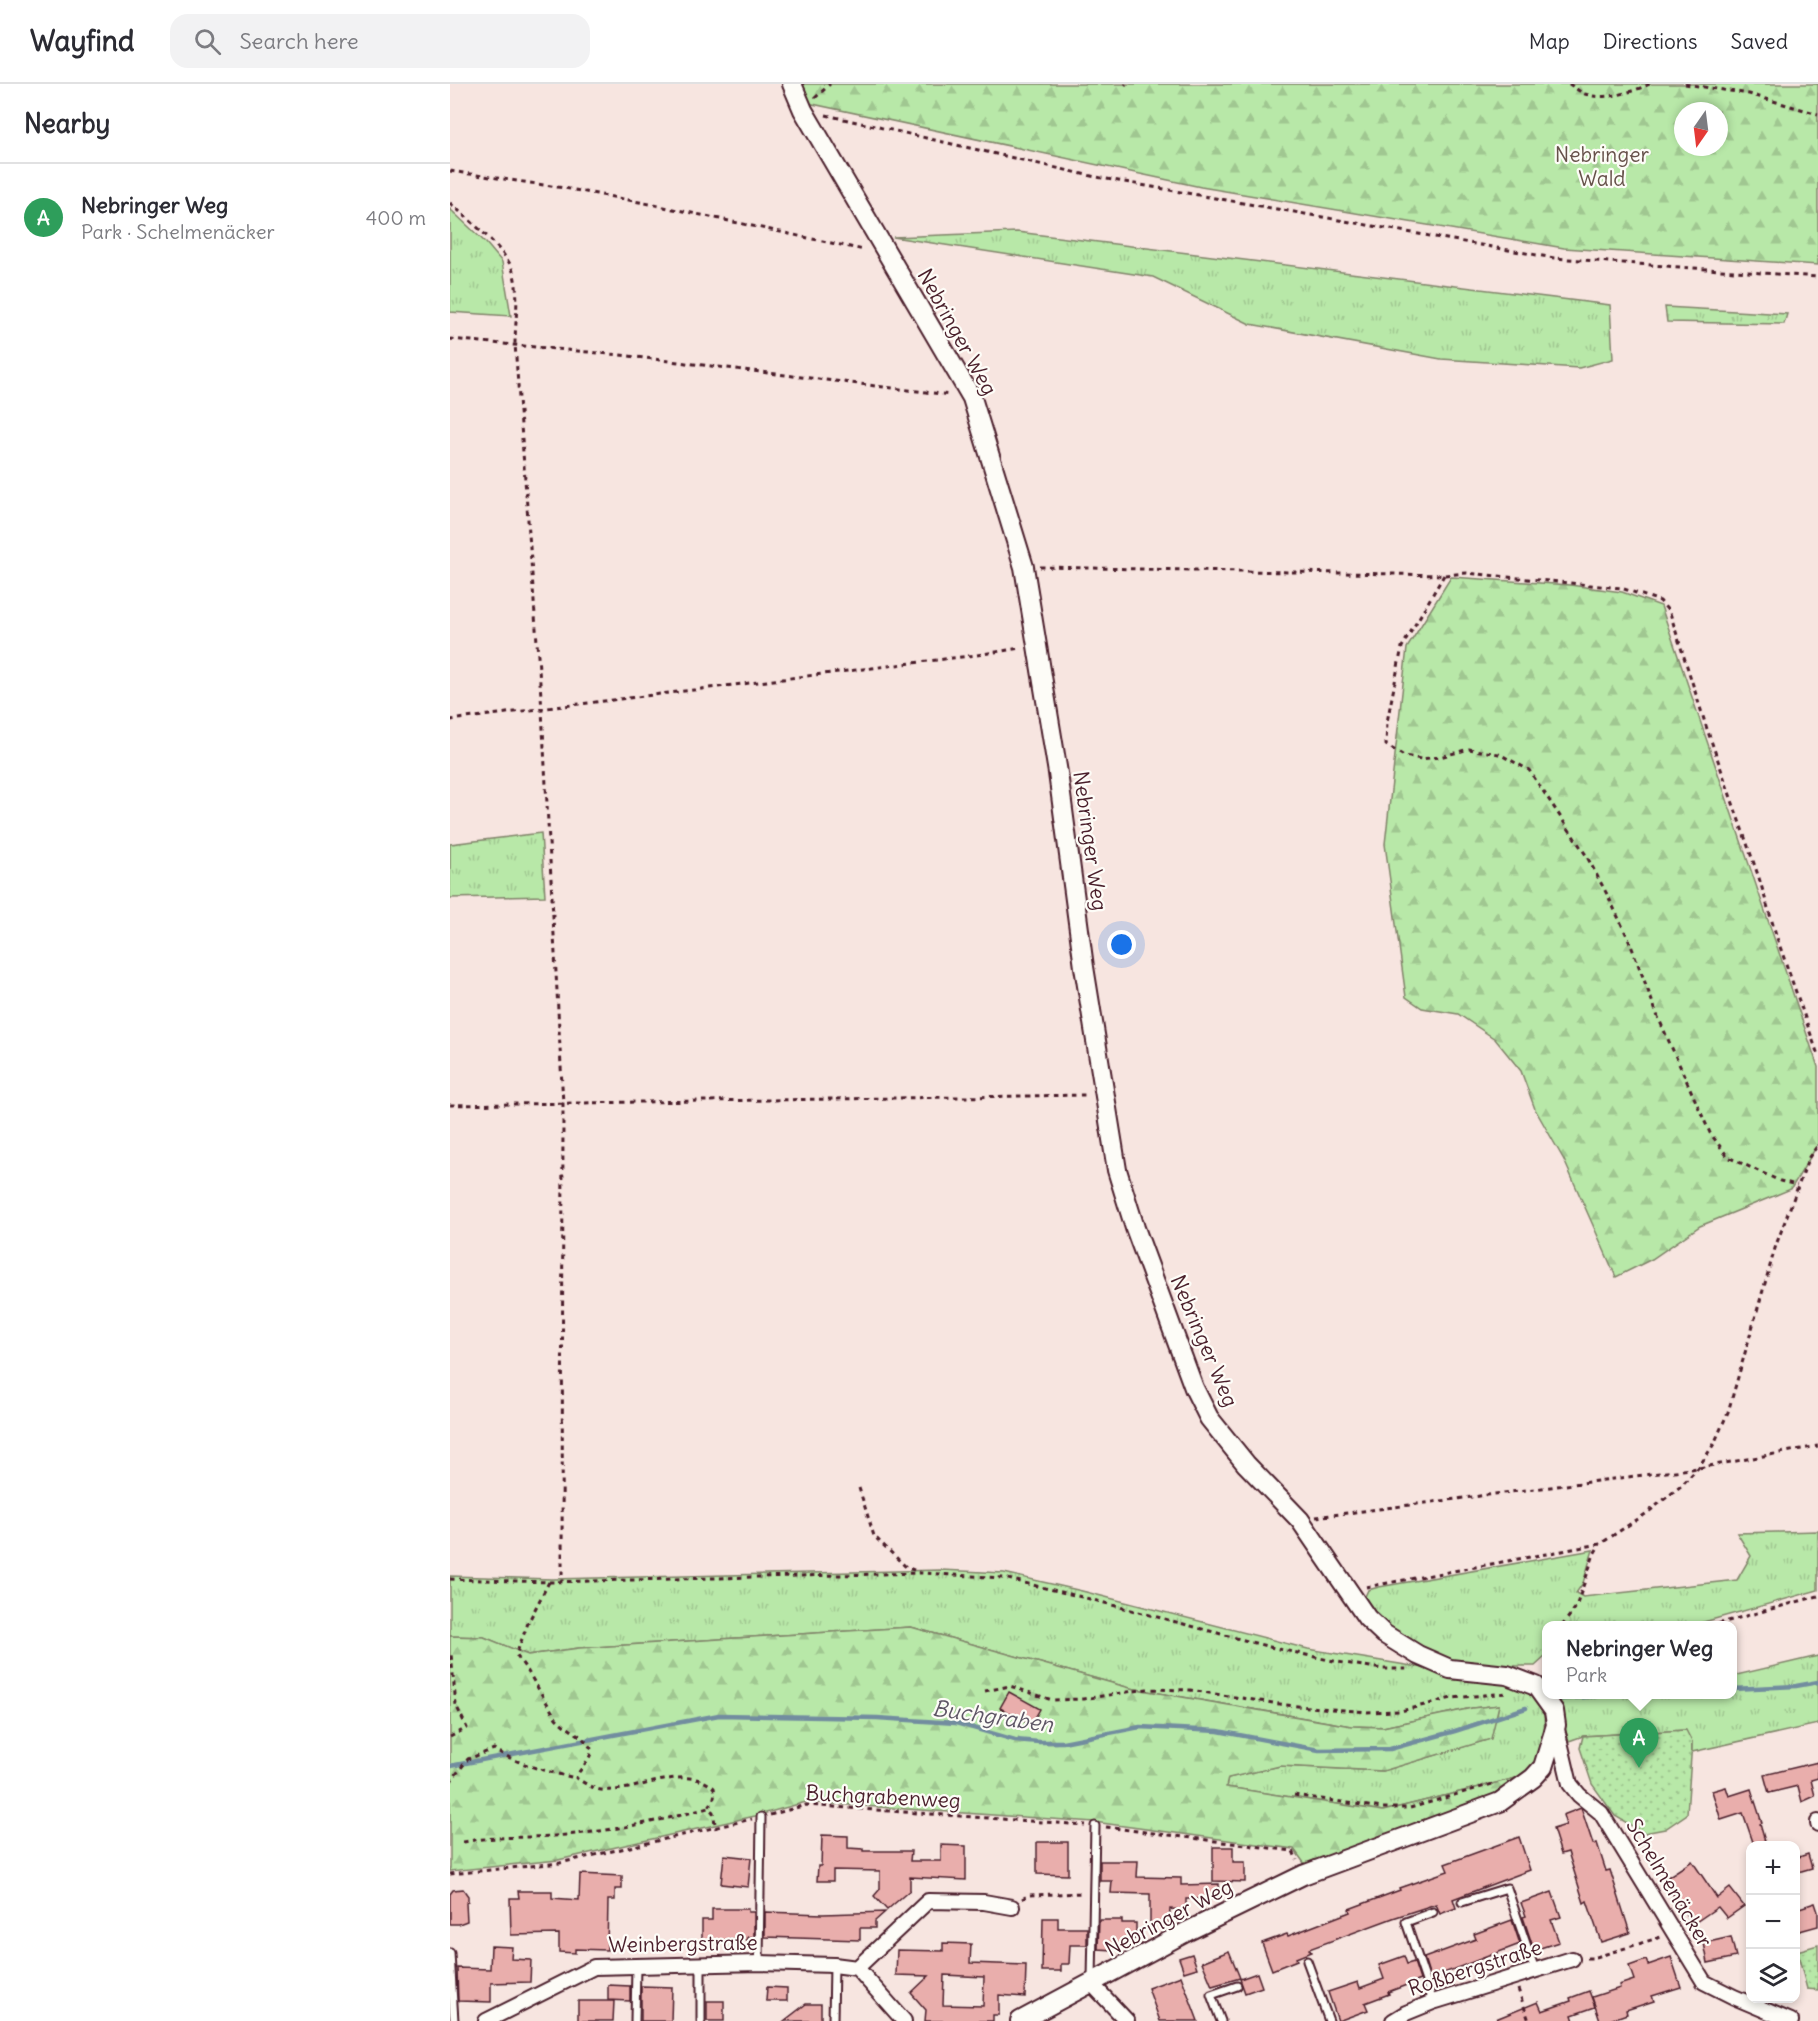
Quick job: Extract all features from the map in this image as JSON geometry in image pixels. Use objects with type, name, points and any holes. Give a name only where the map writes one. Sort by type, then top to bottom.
[{"type":"street","name":"Nebringer Weg","points":[[792,84],[803,110],[972,398],[1024,567],[1058,773],[1084,967],[1117,1170],[1135,1228],[1194,1388],[1209,1418],[1246,1464],[1300,1520],[1367,1618],[1384,1634],[1418,1655],[1449,1669],[1508,1674],[1536,1686]]},
{"type":"street","points":[[1536,1686],[1542,1694]]},
{"type":"street","points":[[1545,1699],[1554,1711],[1556,1725]]},
{"type":"street","name":"Nebringer Weg","points":[[1020,2021],[1188,1931],[1303,1875],[1500,1802],[1533,1778],[1543,1767],[1556,1725]]},
{"type":"street","name":"Schelmenäcker","points":[[1556,1725],[1570,1784],[1579,1795],[1601,1813],[1704,1982],[1791,2021]]},
{"type":"street","points":[[904,2021],[857,1968],[928,1901],[984,1902],[1012,1906]]},
{"type":"street","name":"Roßbergstraße","points":[[1393,2021],[1433,2002],[1572,1959]]},
{"type":"street","name":"Weinbergstraße","points":[[486,2021],[594,1967],[759,1963],[834,1965],[857,1968]]},
{"type":"street","points":[[1092,1984],[1127,2021]]},
{"type":"lane","points":[[759,1963],[761,1817]]},
{"type":"lane","points":[[1092,1984],[1095,1826]]},
{"type":"lane","points":[[1462,1902],[1507,1888],[1535,1970]]},
{"type":"lane","points":[[1433,1912],[1406,1922],[1433,2002]]},
{"type":"lane","points":[[450,1953],[454,2021]]},
{"type":"lane","points":[[1307,1961],[1329,2021]]},
{"type":"lane","points":[[701,1964],[701,2021]]},
{"type":"lane","points":[[833,2021],[834,1965]]},
{"type":"lane","points":[[635,2021],[636,1966]]},
{"type":"lane","points":[[1221,2021],[1211,1995],[1237,1986]]},
{"type":"path","points":[[1569,84],[1586,94],[1609,96],[1635,91],[1650,84]]},
{"type":"path","points":[[1686,84],[1749,94],[1818,114]]},
{"type":"path","points":[[803,110],[1096,177],[1554,258],[1818,277]]},
{"type":"path","points":[[450,171],[650,204],[887,254]]},
{"type":"path","points":[[450,203],[488,237],[510,266],[515,288],[515,344],[542,710],[563,1104],[562,1581]]},
{"type":"path","points":[[450,339],[515,344],[972,398]]},
{"type":"path","points":[[1024,567],[1444,575],[1467,573],[1621,588],[1660,601],[1670,613],[1707,729],[1760,879],[1777,938],[1818,1054]]},
{"type":"path","points":[[1444,575],[1402,647],[1387,722],[1386,745],[1404,756],[1421,759],[1440,758],[1469,749],[1498,754],[1529,770],[1586,855],[1609,898],[1629,940],[1658,1017],[1710,1133],[1728,1157],[1780,1181],[1797,1185]]},
{"type":"path","points":[[450,720],[977,655],[1036,645]]},
{"type":"path","points":[[450,1105],[1104,1095]]},
{"type":"path","points":[[1353,1597],[1369,1585],[1600,1544],[1647,1513],[1681,1486],[1698,1468],[1714,1444],[1728,1412],[1776,1245],[1797,1185],[1809,1157],[1818,1145]]},
{"type":"path","points":[[1300,1520],[1698,1468],[1818,1446]]},
{"type":"path","points":[[859,1488],[874,1536],[906,1567],[922,1573]]},
{"type":"path","points":[[1566,1621],[1576,1607],[1594,1554],[1600,1544]]},
{"type":"path","points":[[450,1579],[549,1582],[922,1573],[1004,1578],[1270,1647],[1338,1662],[1383,1668],[1416,1669]]},
{"type":"path","points":[[549,1582],[528,1623],[516,1655],[556,1718],[580,1734],[592,1750],[587,1763],[577,1773],[576,1778]]},
{"type":"path","points":[[1728,1621],[1818,1596]]},
{"type":"path","points":[[450,1737],[467,1728],[456,1705],[451,1654]]},
{"type":"path","points":[[985,1691],[1010,1686],[1052,1700],[1083,1700],[1147,1689],[1190,1690],[1286,1705],[1367,1712],[1401,1711],[1452,1698],[1502,1694],[1536,1686]]},
{"type":"path","points":[[450,1782],[468,1759],[494,1749],[503,1755],[544,1771],[576,1778],[599,1790],[683,1778],[703,1781],[714,1788],[714,1801],[708,1808],[627,1827],[586,1833],[486,1838],[463,1842]]},
{"type":"path","points":[[1294,1795],[1382,1808],[1410,1808],[1500,1782]]},
{"type":"path","name":"Buchgrabenweg","points":[[450,1874],[560,1863],[716,1829],[806,1805],[1095,1826],[1293,1851],[1303,1875]]},
{"type":"path","points":[[708,1808],[713,1812],[716,1829]]},
{"type":"path","points":[[1012,1906],[1029,1895],[1094,1892]]},
{"type":"path","points":[[1572,1959],[1593,1958],[1674,1932]]},
{"type":"path","points":[[1514,1977],[1529,2021]]},
{"type":"green space","name":"Nebringer Wald","points":[[798,84],[1818,84],[1818,265],[1564,248],[1201,187],[808,103]]},
{"type":"green space","points":[[450,209],[486,243],[502,262],[511,316],[450,312]]},
{"type":"green space","points":[[1017,232],[1610,305],[1613,359],[1579,368],[1441,359],[1250,324],[1153,277],[893,237]]},
{"type":"green space","points":[[1665,307],[1787,314],[1784,324],[1667,322]]},
{"type":"green space","points":[[1451,577],[1570,585],[1622,592],[1661,606],[1818,1067],[1818,1144],[1791,1189],[1700,1226],[1652,1259],[1616,1277],[1564,1160],[1535,1109],[1521,1071],[1495,1039],[1458,1014],[1422,1008],[1406,997],[1385,844],[1407,648]]},
{"type":"green space","points":[[541,833],[545,896],[450,898],[450,844]]},
{"type":"green space","points":[[1818,1531],[1818,1590],[1707,1621],[1542,1621],[1542,1660],[1535,1666],[1473,1664],[1427,1654],[1404,1640],[1374,1615],[1363,1601],[1368,1590],[1379,1587],[1593,1550],[1583,1583],[1576,1593],[1583,1597],[1737,1580],[1751,1556],[1737,1533]]},
{"type":"green space","points":[[941,1570],[1004,1573],[1308,1649],[1510,1682],[1537,1700],[1543,1711],[1543,1740],[1537,1760],[1529,1775],[1506,1791],[1516,1778],[1383,1811],[1226,1787],[1228,1778],[1280,1766],[1383,1771],[1490,1739],[1499,1705],[1472,1708],[1383,1727],[1351,1726],[1130,1688],[911,1627],[579,1648],[528,1655],[484,1637],[450,1636],[450,1576],[552,1579]]},
{"type":"green space","points":[[911,1627],[1130,1688],[1351,1726],[1383,1727],[1472,1708],[1499,1705],[1491,1739],[1383,1771],[1280,1766],[1228,1778],[1226,1787],[1383,1811],[1516,1778],[1506,1791],[1307,1867],[1294,1849],[1094,1822],[806,1802],[755,1816],[558,1860],[450,1871],[450,1636],[484,1637],[528,1655],[579,1648]]},
{"type":"green space","points":[[1818,1656],[1818,1724],[1692,1752],[1692,1742],[1685,1730],[1583,1736],[1569,1741],[1556,1699],[1737,1699],[1737,1675]]},
{"type":"green space","points":[[1686,1730],[1692,1742],[1687,1814],[1665,1829],[1644,1833],[1615,1816],[1592,1784],[1580,1748],[1583,1736]]},
{"type":"green space","points":[[1818,1945],[1818,1990],[1807,1989],[1800,1962],[1800,1950]]},
{"type":"building","points":[[1009,1692],[1040,1709],[1031,1725],[1000,1708]]},
{"type":"building","points":[[1818,1762],[1818,1778],[1811,1780],[1815,1796],[1802,1802],[1798,1786],[1769,1793],[1764,1775]]},
{"type":"building","points":[[1726,1787],[1729,1796],[1751,1789],[1762,1823],[1760,1824],[1765,1841],[1753,1841],[1743,1813],[1721,1820],[1712,1791]]},
{"type":"building","points":[[1581,1808],[1593,1844],[1597,1843],[1606,1871],[1610,1870],[1630,1933],[1601,1942],[1587,1901],[1584,1903],[1568,1852],[1561,1854],[1553,1829],[1566,1825],[1563,1815]]},
{"type":"building","points":[[822,1835],[848,1836],[848,1848],[863,1849],[863,1851],[911,1851],[910,1861],[941,1861],[941,1845],[966,1846],[966,1880],[910,1877],[910,1890],[887,1910],[874,1896],[880,1889],[880,1871],[833,1870],[833,1881],[817,1881],[818,1866],[821,1866]]},
{"type":"building","points":[[1519,1837],[1530,1870],[1453,1899],[1456,1908],[1440,1914],[1436,1904],[1393,1918],[1309,1949],[1311,1952],[1296,1958],[1297,1960],[1272,1970],[1262,1943],[1287,1934],[1288,1936],[1350,1912],[1349,1909],[1400,1890],[1399,1888],[1448,1871],[1445,1864]]},
{"type":"building","points":[[1037,1842],[1068,1842],[1068,1875],[1037,1874]]},
{"type":"building","points":[[1213,1847],[1233,1847],[1233,1862],[1245,1862],[1245,1882],[1213,1881]]},
{"type":"building","points":[[1808,1854],[1812,1868],[1800,1871],[1800,1857]]},
{"type":"building","points":[[724,1855],[751,1858],[748,1887],[721,1884]]},
{"type":"building","points":[[1100,1861],[1138,1861],[1137,1877],[1181,1878],[1181,1885],[1219,1884],[1219,1899],[1186,1899],[1186,1910],[1170,1909],[1169,1924],[1150,1923],[1150,1894],[1111,1893],[1112,1881],[1100,1881]]},
{"type":"building","points":[[1692,1861],[1717,1898],[1730,1888],[1744,1906],[1727,1918],[1718,1907],[1693,1924],[1663,1880]]},
{"type":"building","points":[[580,1874],[622,1876],[622,1889],[615,1889],[615,1900],[608,1900],[607,1950],[575,1949],[575,1953],[559,1952],[559,1934],[511,1935],[510,1898],[519,1898],[518,1891],[552,1891],[552,1898],[579,1900]]},
{"type":"building","points":[[463,1889],[468,1896],[467,1921],[450,1924],[450,1894],[453,1890]]},
{"type":"building","points":[[1552,1892],[1561,1917],[1551,1920],[1559,1942],[1534,1950],[1523,1917],[1526,1916],[1521,1903]]},
{"type":"building","points":[[1815,1903],[1818,1912],[1818,1926],[1800,1931],[1800,1908]]},
{"type":"building","points":[[712,1909],[748,1909],[748,1912],[754,1912],[754,1937],[748,1937],[748,1940],[702,1940],[702,1920],[712,1920]]},
{"type":"building","points":[[765,1912],[823,1914],[885,1912],[875,1921],[875,1928],[860,1928],[860,1940],[765,1937]]},
{"type":"building","points":[[1043,1918],[1058,1918],[1058,1928],[1087,1928],[1087,1945],[1070,1945],[1069,1964],[1061,1964],[1061,1971],[1042,1971]]},
{"type":"building","points":[[1099,1920],[1122,1920],[1122,1923],[1136,1923],[1136,1938],[1114,1950],[1098,1949]]},
{"type":"building","points":[[1512,1920],[1520,1944],[1430,1977],[1424,1958],[1476,1939],[1474,1934]]},
{"type":"building","points":[[1731,1937],[1736,1957],[1708,1963],[1704,1943]]},
{"type":"building","points":[[943,1943],[971,1944],[970,1963],[1026,1965],[1025,1997],[999,1995],[999,2015],[993,2015],[993,2021],[925,2021],[926,2010],[911,1993],[929,1976],[896,1975],[897,1950],[943,1951]],"holes":[[[944,1975],[984,1977],[983,2006],[943,2005]]]},
{"type":"building","points":[[491,1946],[512,1947],[511,1959],[531,1960],[530,1982],[491,1983],[491,2002],[458,2001],[457,1968],[490,1969]]},
{"type":"building","points":[[1229,1951],[1240,1978],[1212,1986],[1202,1962]]},
{"type":"building","points":[[1192,1954],[1197,1968],[1184,1972],[1179,1958]]},
{"type":"building","points":[[1404,1956],[1407,1964],[1414,1962],[1420,1980],[1365,2003],[1368,2010],[1338,2021],[1328,1992],[1358,1982],[1360,1988],[1384,1979],[1379,1965]]},
{"type":"building","points":[[1671,1957],[1681,1987],[1652,1996],[1654,2001],[1626,2010],[1627,2014],[1600,2021],[1592,1997],[1620,1988],[1619,1985],[1634,1980],[1629,1966],[1646,1960],[1648,1965]]},
{"type":"building","points":[[1257,1973],[1262,1987],[1245,1993],[1240,1979]]},
{"type":"building","points":[[1181,1976],[1198,2021],[1160,2021],[1148,1988]]},
{"type":"building","points":[[608,1985],[630,1986],[630,2001],[608,2000]]},
{"type":"building","points":[[641,1986],[672,1987],[671,2021],[641,2021]]},
{"type":"building","points":[[767,1987],[787,1988],[787,2001],[766,2001]]},
{"type":"building","points":[[1589,1991],[1595,2007],[1572,2015],[1574,2021],[1497,2021],[1496,2019],[1538,2002],[1542,2011],[1571,2001],[1570,1998]]},
{"type":"building","points":[[578,2001],[614,2001],[613,2021],[578,2021]]},
{"type":"building","points":[[707,2001],[724,2001],[724,2021],[707,2021]]},
{"type":"building","points":[[806,2004],[821,2004],[821,2021],[784,2021]]},
{"type":"waterway","name":"Buchgraben","points":[[1737,1689],[1796,1686],[1818,1682]]},
{"type":"waterway","name":"Buchgraben","points":[[450,1766],[719,1715],[877,1718],[956,1723],[1015,1740],[1039,1742],[1063,1742],[1140,1727],[1218,1731],[1319,1750],[1390,1749],[1526,1708]]},
{"type":"place","name":"Nebringer Weg","points":[[1639,1768]]}]
